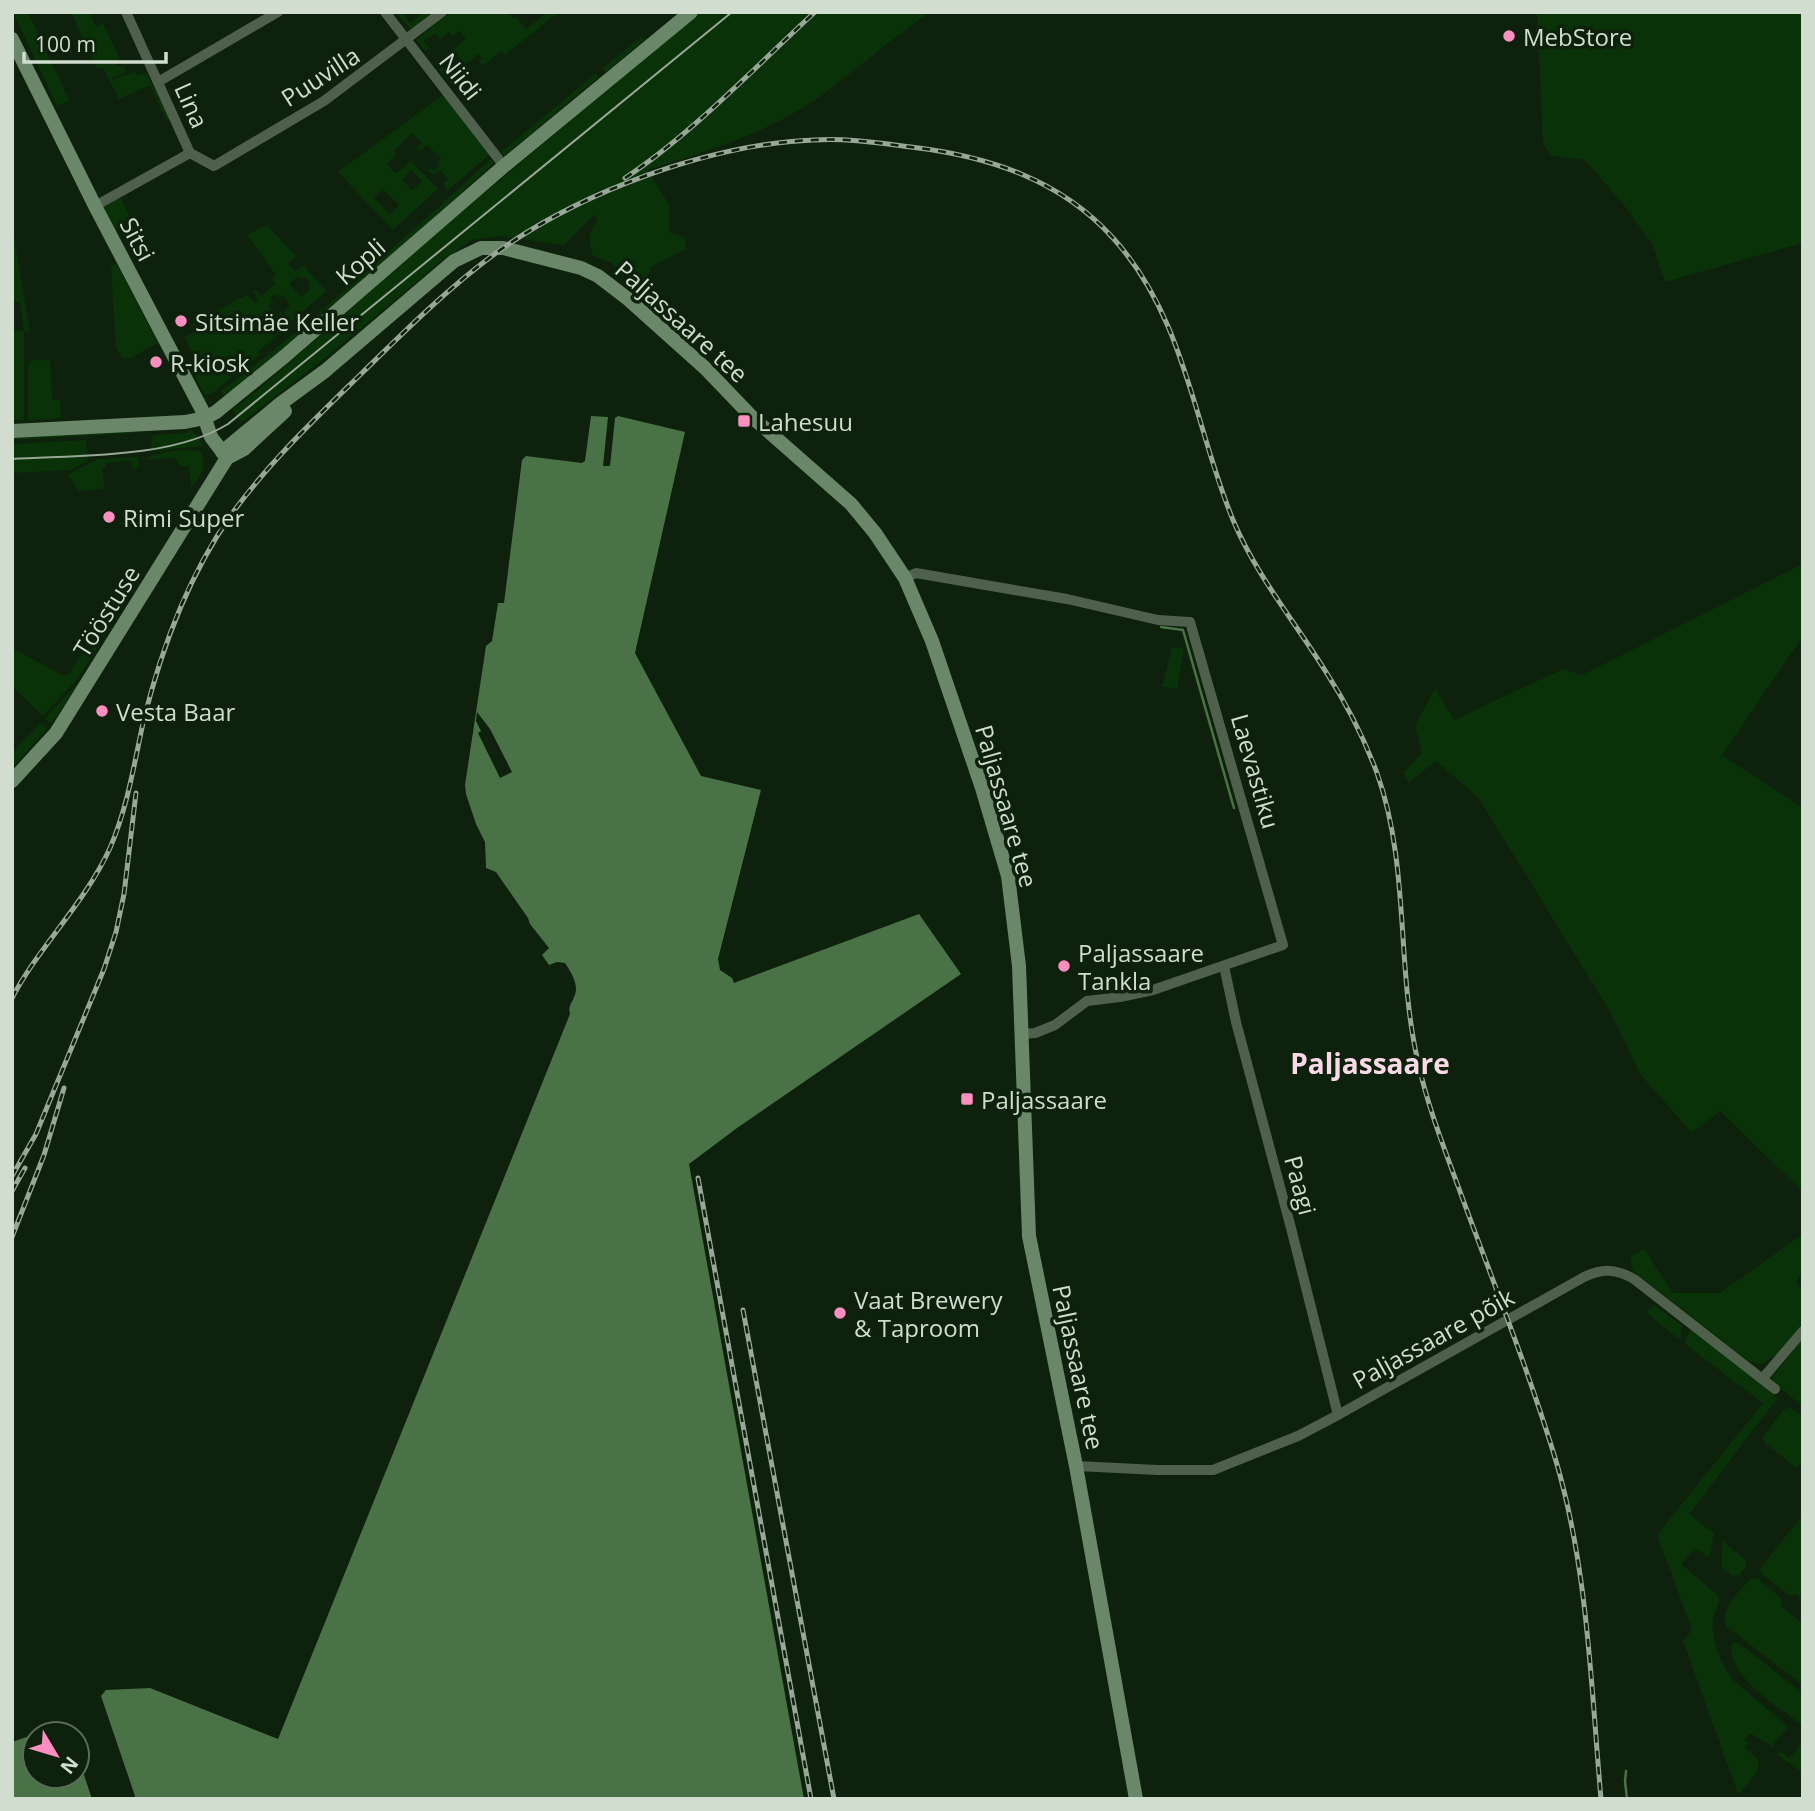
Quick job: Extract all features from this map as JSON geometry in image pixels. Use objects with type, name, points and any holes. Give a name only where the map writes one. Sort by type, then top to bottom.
[{"type":"street","name":"Lina","points":[[126,12],[190,153],[214,166]]},
{"type":"street","points":[[159,82],[278,12]]},
{"type":"street","name":"Niidi","points":[[385,12],[504,166]]},
{"type":"street","name":"Puuvilla","points":[[214,166],[324,101],[442,12]]},
{"type":"street","name":"Kopli","points":[[12,431],[185,422],[205,418],[216,412],[258,379],[504,166],[691,12]]},
{"type":"street","name":"Sitsi","points":[[12,39],[95,206],[173,352],[205,418],[211,437],[225,455]]},
{"type":"street","points":[[95,206],[190,153]]},
{"type":"street","name":"Paljassaare tee","points":[[225,455],[280,404],[325,371],[454,261],[481,248],[503,248],[581,268],[598,276],[628,299],[713,375],[752,417],[850,503],[875,533],[905,578],[932,641],[982,788],[1008,876],[1019,966],[1028,1236],[1076,1466],[1136,1799]]},
{"type":"street","name":"Tööstuse","points":[[12,781],[56,733],[225,455]]},
{"type":"street","name":"Laevastiku","points":[[905,578],[916,573],[1067,599],[1158,620],[1190,622],[1283,945],[1153,990],[1087,1001],[1055,1025],[1035,1033],[1022,1034]]},
{"type":"street","name":"Paagi","points":[[1224,966],[1236,1023],[1338,1415]]},
{"type":"street","name":"Paljassaare põik","points":[[1076,1466],[1213,1470],[1298,1436],[1584,1277],[1605,1270],[1614,1270],[1634,1279],[1775,1389]]},
{"type":"street","points":[[1763,1378],[1803,1331]]},
{"type":"shaded area","points":[[13,12],[28,12],[69,100],[57,106]]},
{"type":"shaded area","points":[[71,12],[89,12],[96,27],[103,23],[120,59],[115,62],[117,67],[123,65],[126,72],[112,78],[113,80],[135,71],[137,76],[146,73],[170,119],[166,120],[150,85],[119,99],[103,68],[97,69]]},
{"type":"shaded area","points":[[395,12],[403,12],[410,23],[424,12],[429,15],[410,29]]},
{"type":"shaded area","points":[[451,12],[508,12],[526,29],[548,12],[559,12],[505,55],[501,51],[483,66],[479,61],[482,58],[478,54],[460,69],[457,65],[461,61],[456,55],[442,66],[454,81],[450,84],[435,64],[466,39],[459,31],[453,36],[449,32],[440,39],[435,33],[424,41],[430,48],[425,51],[416,40]]},
{"type":"shaded area","points":[[700,12],[930,12],[796,112],[734,141],[647,170],[669,204],[669,232],[685,237],[686,249],[651,267],[648,276],[638,288],[611,263],[592,255],[589,235],[598,219],[594,215],[564,245],[500,236],[472,240],[445,258],[335,350],[241,423],[232,410]]},
{"type":"shaded area","points":[[1537,12],[1803,12],[1803,243],[1665,282],[1652,244],[1623,204],[1585,160],[1552,156],[1543,144]]},
{"type":"shaded area","points":[[641,37],[644,40],[606,72],[603,68]]},
{"type":"shaded area","points":[[596,73],[599,77],[504,156],[501,152]]},
{"type":"shaded area","points":[[443,95],[490,154],[448,190],[443,184],[448,179],[440,170],[434,175],[428,171],[431,168],[434,171],[440,166],[437,163],[441,158],[427,145],[419,152],[416,148],[422,143],[412,133],[394,151],[396,154],[387,164],[395,173],[411,161],[438,189],[393,230],[338,172]],"holes":[[[411,170],[422,181],[412,191],[402,179]],[[383,189],[399,205],[390,214],[374,198]]]},
{"type":"shaded area","points":[[491,159],[494,163],[362,283],[224,396],[221,391],[325,307]]},
{"type":"shaded area","points":[[120,197],[132,221],[116,230],[103,206]]},
{"type":"shaded area","points":[[12,225],[30,331],[24,332],[24,420],[12,420],[12,330],[24,331],[20,302],[13,302]]},
{"type":"shaded area","points":[[267,225],[296,256],[288,263],[295,271],[303,265],[326,291],[258,352],[260,355],[211,394],[205,395],[195,377],[200,367],[184,337],[194,332],[191,325],[248,294],[254,303],[258,300],[253,292],[256,289],[261,296],[275,284],[272,278],[276,275],[247,235]],"holes":[[[298,276],[302,279],[305,277],[310,282],[308,285],[311,288],[302,297],[289,284]],[[275,294],[279,298],[283,295],[290,305],[283,314],[281,312],[276,316],[269,306],[273,302],[270,298]]]},
{"type":"shaded area","points":[[116,263],[158,343],[131,358],[123,359],[116,348],[111,267]]},
{"type":"shaded area","points":[[39,359],[50,361],[52,400],[60,400],[61,418],[28,420],[28,365]]},
{"type":"shaded area","points":[[591,416],[608,417],[603,466],[610,466],[615,418],[618,416],[685,432],[635,653],[701,776],[761,790],[718,959],[720,970],[732,978],[734,983],[919,914],[961,974],[689,1164],[804,1799],[136,1799],[101,1696],[106,1690],[150,1688],[278,1739],[570,1014],[576,993],[572,975],[565,963],[549,965],[542,955],[549,948],[496,872],[486,868],[485,842],[476,824],[465,785],[486,646],[492,641],[498,603],[504,603],[522,460],[526,456],[582,463],[585,461]]},
{"type":"shaded area","points":[[190,429],[198,436],[203,446],[152,451],[151,439],[154,435],[187,433]]},
{"type":"shaded area","points":[[132,430],[133,433],[12,440],[12,437]]},
{"type":"shaded area","points":[[86,440],[88,461],[70,470],[12,473],[12,444]]},
{"type":"shaded area","points":[[178,450],[201,451],[202,471],[191,487],[189,466],[179,466],[176,458],[144,460],[153,455]]},
{"type":"shaded area","points":[[138,457],[139,468],[133,469],[131,461],[106,463],[106,468],[102,470],[105,489],[79,491],[67,475],[98,459]]},
{"type":"shaded area","points":[[1803,564],[1803,636],[1722,755],[1803,808],[1803,1192],[1720,1111],[1692,1133],[1640,1074],[1612,1015],[1478,797],[1436,761],[1408,783],[1404,772],[1422,753],[1415,725],[1435,689],[1454,720],[1563,669],[1582,675]]},
{"type":"shaded area","points":[[93,636],[102,640],[78,678],[43,716],[12,686],[12,648],[64,676],[70,673]]},
{"type":"shaded area","points":[[1172,647],[1184,648],[1177,688],[1162,687]]},
{"type":"shaded area","points":[[81,680],[51,724],[45,718]]},
{"type":"shaded area","points":[[41,723],[47,729],[12,768],[12,753]]},
{"type":"shaded area","points":[[1803,1234],[1803,1272],[1796,1282],[1803,1293],[1803,1323],[1779,1353],[1762,1364],[1748,1361],[1633,1271],[1630,1257],[1644,1249],[1673,1293],[1720,1293]]},
{"type":"shaded area","points":[[1654,1305],[1682,1326],[1680,1340],[1646,1312]]},
{"type":"shaded area","points":[[1692,1329],[1777,1399],[1689,1514],[1714,1534],[1710,1555],[1708,1557],[1695,1548],[1681,1564],[1719,1596],[1713,1618],[1713,1634],[1720,1658],[1732,1679],[1788,1727],[1772,1746],[1750,1733],[1744,1739],[1748,1743],[1745,1748],[1757,1758],[1759,1764],[1752,1778],[1738,1794],[1683,1641],[1692,1630],[1657,1535],[1763,1403],[1685,1344]]},
{"type":"shaded area","points":[[1803,1339],[1803,1407],[1772,1381],[1772,1377]]},
{"type":"shaded area","points":[[1790,1407],[1803,1416],[1803,1460],[1796,1468],[1765,1443],[1763,1437],[1783,1410]]},
{"type":"shaded area","points":[[1803,1514],[1803,1592],[1800,1597],[1795,1594],[1791,1596],[1762,1574],[1760,1569]]},
{"type":"shaded area","points":[[1722,1541],[1745,1559],[1746,1567],[1740,1575],[1732,1576],[1722,1568]]},
{"type":"shaded area","points":[[1750,1579],[1758,1579],[1781,1598],[1781,1606],[1803,1624],[1803,1685],[1726,1626],[1728,1607]]},
{"type":"shaded area","points":[[1734,1642],[1803,1693],[1803,1726],[1746,1680],[1732,1657],[1731,1645]]},
{"type":"shaded area","points":[[21,1739],[21,1790],[89,1790],[92,1799],[12,1799],[12,1742]]},
{"type":"shaded area","points":[[1803,1743],[1803,1773],[1776,1754],[1782,1752],[1789,1758]]},
{"type":"pier","points":[[477,712],[490,729],[512,772],[500,778],[478,733],[481,731],[476,721]]},
{"type":"waterway","points":[[1161,627],[1183,630],[1234,808]]},
{"type":"waterway","points":[[1626,1771],[1627,1799]]},
{"type":"tram line","points":[[12,459],[152,449],[179,444],[228,424],[732,12]]},
{"type":"railway","points":[[625,178],[675,141],[815,12]]},
{"type":"railway","points":[[12,998],[88,887],[110,848],[126,802],[143,723],[167,641],[189,589],[215,539],[261,477],[294,441],[411,325],[478,266],[530,231],[606,191],[690,161],[774,144],[839,140],[939,151],[994,164],[1046,186],[1070,200],[1113,238],[1137,269],[1157,302],[1185,373],[1220,484],[1242,540],[1264,579],[1341,696],[1377,773],[1394,844],[1411,1026],[1422,1078],[1441,1140],[1534,1392],[1567,1502],[1587,1629],[1601,1799]]},
{"type":"railway","points":[[12,1176],[36,1134],[104,969],[116,932],[124,894],[136,793]]},
{"type":"railway","points":[[12,1237],[44,1155],[64,1088]]},
{"type":"railway","points":[[12,1191],[25,1168]]},
{"type":"railway","points":[[698,1178],[811,1799]]},
{"type":"railway","points":[[743,1310],[834,1799]]},
{"type":"place","name":"MebStore","points":[[1509,36]]},
{"type":"place","name":"Sitsimäe Keller","points":[[181,321]]},
{"type":"place","name":"R-kiosk","points":[[156,362]]},
{"type":"place","name":"Lahesuu","points":[[744,421]]},
{"type":"place","name":"Rimi Super","points":[[109,517]]},
{"type":"place","name":"Vesta Baar","points":[[102,711]]},
{"type":"place","name":"Paljassaare Tankla","points":[[1064,966]]},
{"type":"place","name":"Paljassaare","points":[[967,1099]]},
{"type":"place","name":"Vaat Brewery & Taproom","points":[[840,1313]]},
{"type":"district","name":"Paljassaare","points":[[1370,1063]]}]
